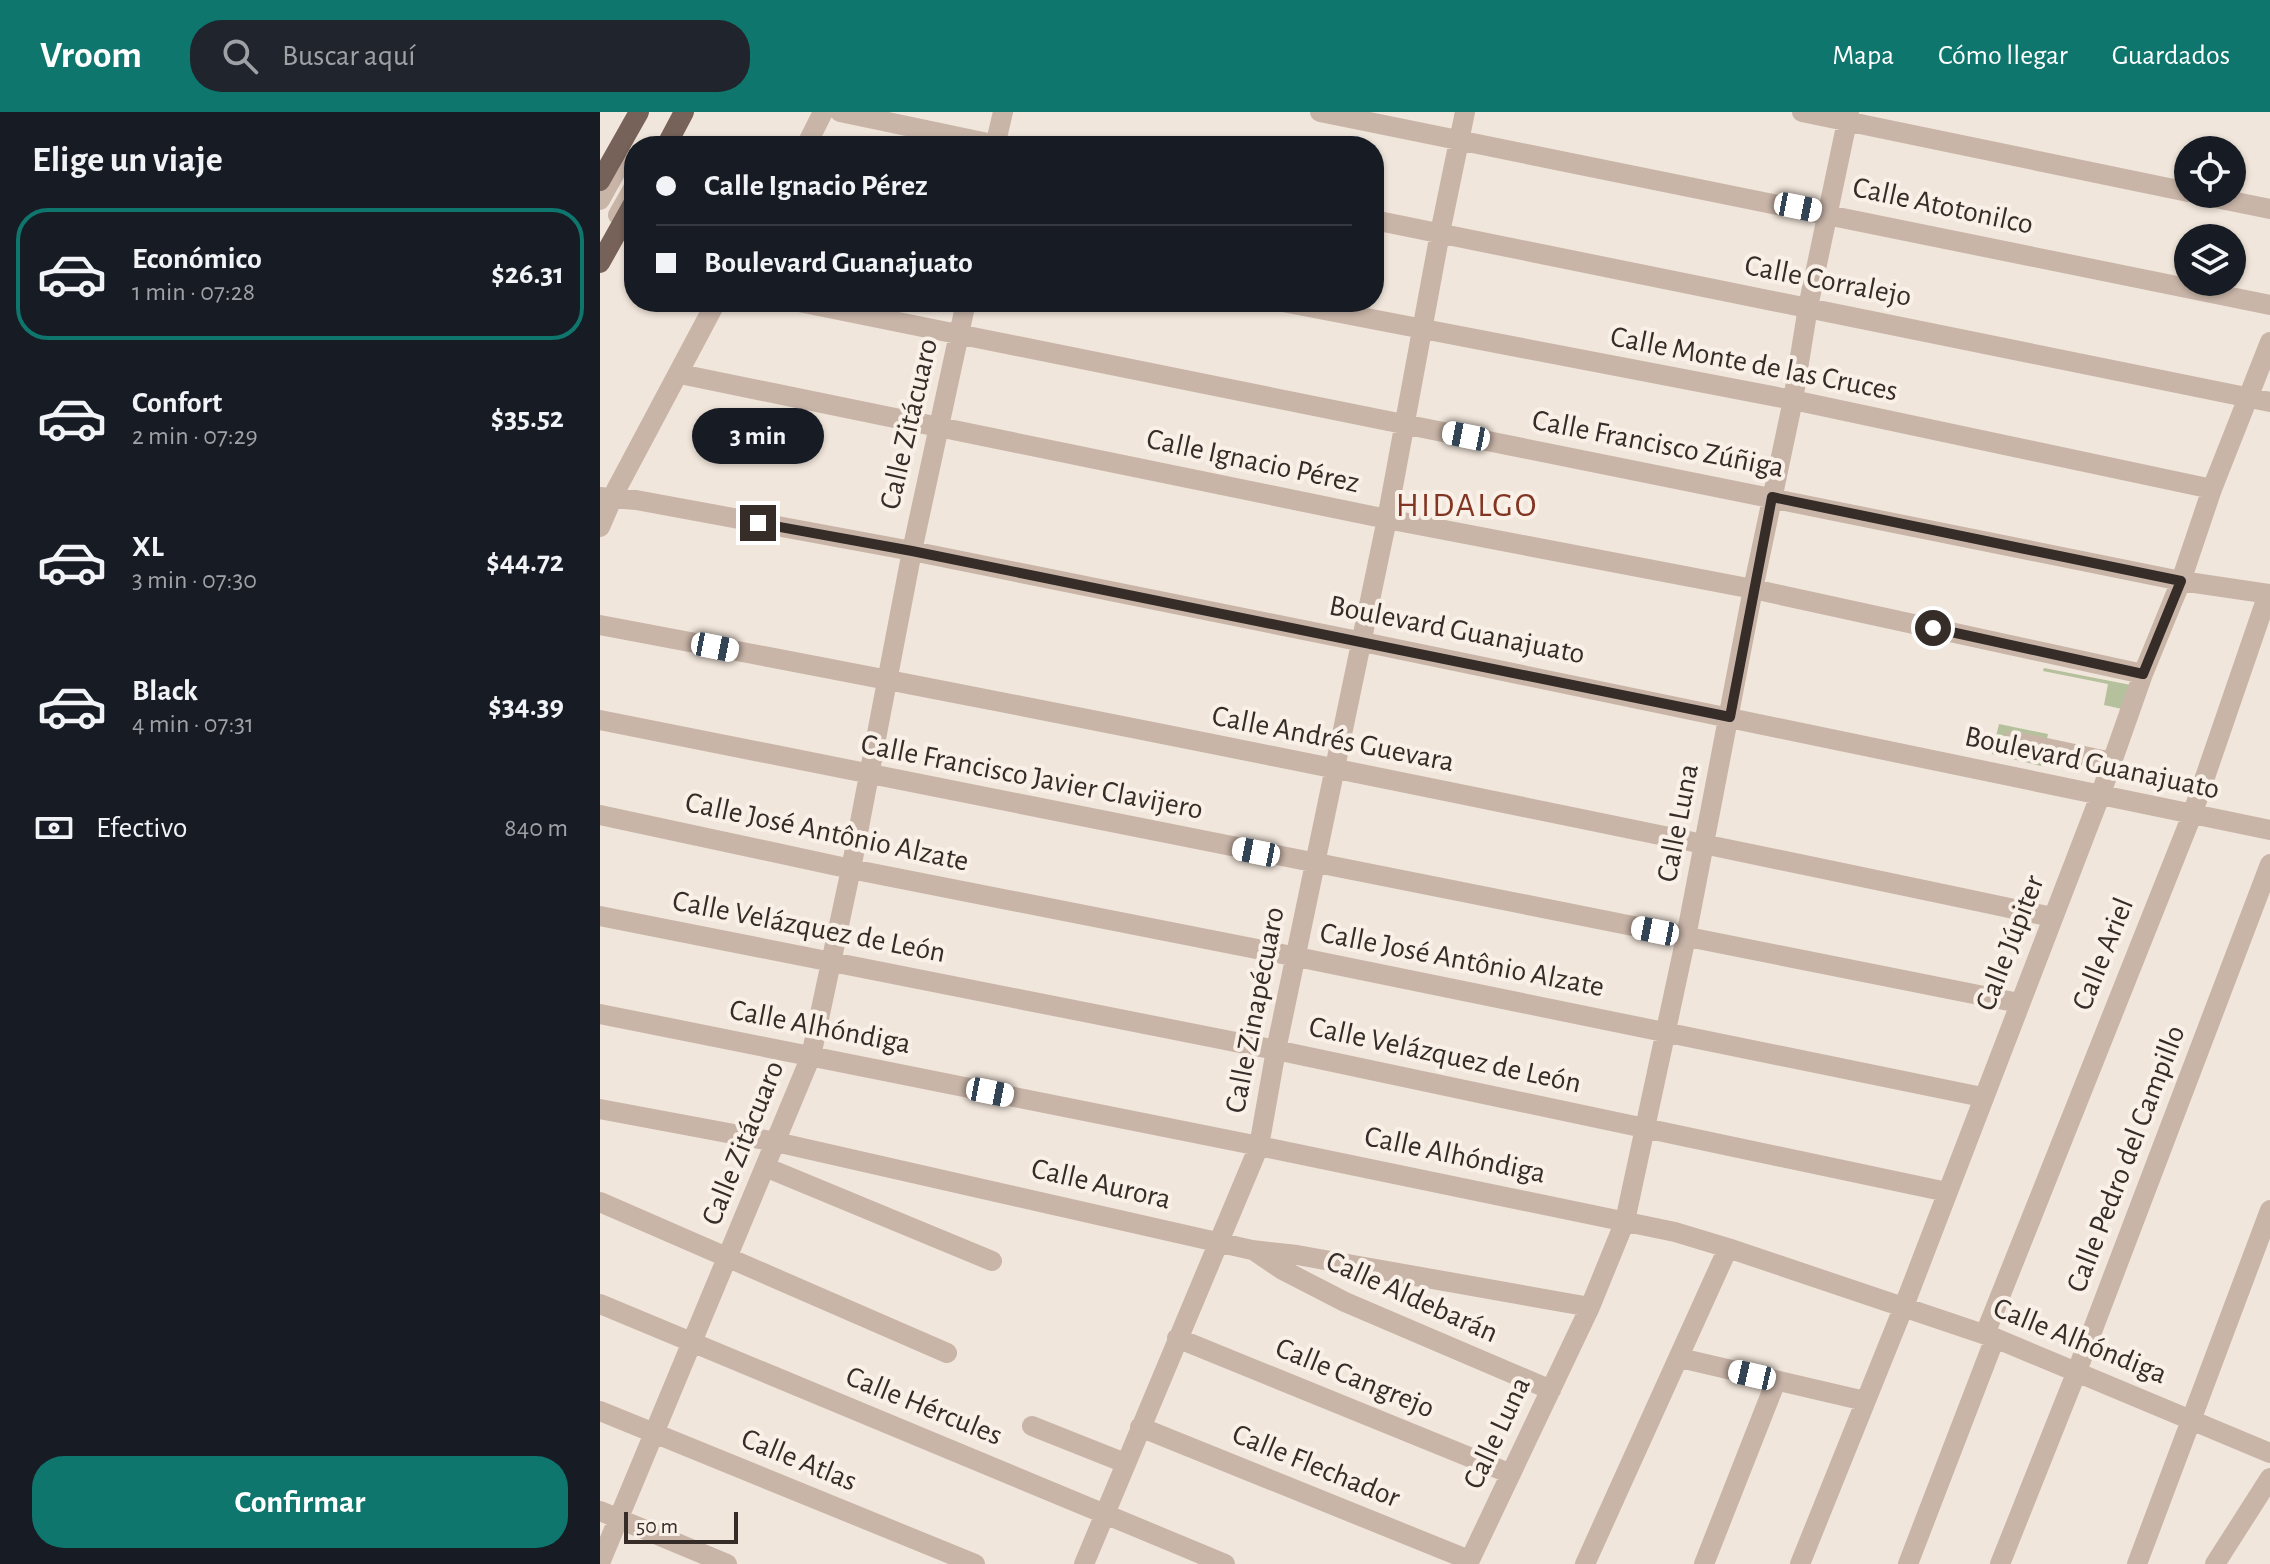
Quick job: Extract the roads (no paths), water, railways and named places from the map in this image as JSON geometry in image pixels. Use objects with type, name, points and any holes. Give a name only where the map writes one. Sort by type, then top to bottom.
[{"type":"main road","points":[[625,136],[639,112]]},
{"type":"main road","points":[[671,136],[684,112]]},
{"type":"main road","points":[[600,181],[624,139]]},
{"type":"main road","points":[[600,263],[624,220]]},
{"type":"street","points":[[636,136],[649,112]]},
{"type":"street","points":[[663,136],[677,112]]},
{"type":"street","points":[[811,136],[823,112]]},
{"type":"street","points":[[840,112],[952,136]]},
{"type":"street","points":[[999,136],[1003,112]]},
{"type":"street","name":"Calle Atotonilco","points":[[1320,112],[2270,305]]},
{"type":"street","name":"Calle Zinapécuaro","points":[[1084,1564],[1259,1146],[1276,1050],[1363,642],[1465,112]]},
{"type":"street","points":[[1802,112],[1848,117],[2174,189]]},
{"type":"street","name":"Calle Luna","points":[[1468,1562],[1590,1307],[1625,1221],[1705,844],[1753,589],[1793,400],[1808,307],[1848,117]]},
{"type":"street","points":[[600,200],[624,157]]},
{"type":"street","points":[[2246,204],[2270,209]]},
{"type":"street","points":[[600,247],[624,205]]},
{"type":"street","name":"Calle Corralejo","points":[[1384,222],[2270,402]]},
{"type":"street","points":[[600,527],[607,492],[680,374],[711,312]]},
{"type":"street","name":"Calle Francisco Zúñiga","points":[[846,312],[2181,581],[2269,594]]},
{"type":"street","name":"Calle Zitácuaro","points":[[600,1563],[609,1515],[655,1434],[811,1056],[851,869],[912,551],[964,312]]},
{"type":"street","name":"Calle Monte de las Cruces","points":[[1333,312],[1793,400],[2212,489]]},
{"type":"street","name":"Calle Júpiter","points":[[1800,1564],[1904,1306],[2270,342]]},
{"type":"street","name":"Calle Ignacio Pérez","points":[[680,374],[1387,519],[1753,589],[2143,674]]},
{"type":"street","name":"Boulevard Guanajuato","points":[[607,492],[1730,717],[2268,832]]},
{"type":"street","name":"Calle Ariel","points":[[1908,1564],[2036,1209],[2099,1043],[2192,815],[2269,594]]},
{"type":"street","name":"Calle Andrés Guevara","points":[[600,625],[887,679],[2052,917]]},
{"type":"street","name":"Calle Francisco Javier Clavijero","points":[[600,720],[2019,1003]]},
{"type":"street","points":[[2013,741],[2112,762]]},
{"type":"street","name":"Calle José Antônio Alzate","points":[[600,815],[851,869],[1982,1097]]},
{"type":"street","name":"Calle Pedro del Campillo","points":[[2000,1564],[2270,864]]},
{"type":"street","name":"Calle Velázquez de León","points":[[600,916],[1276,1050],[1947,1192]]},
{"type":"street","name":"Calle Alhóndiga","points":[[600,1014],[1625,1221],[1728,1248],[1990,1336],[2270,1453]]},
{"type":"street","name":"Calle Aurora","points":[[600,1109],[776,1142],[1252,1250],[1297,1255],[1590,1307]]},
{"type":"street","points":[[765,1167],[992,1261]]},
{"type":"street","points":[[600,1202],[947,1353]]},
{"type":"street","points":[[2137,1564],[2270,1210]]},
{"type":"street","points":[[1585,1564],[1728,1248]]},
{"type":"street","name":"Calle Aldebarán","points":[[1252,1250],[1281,1269],[1345,1302],[1551,1390]]},
{"type":"street","name":"Calle Hércules","points":[[600,1304],[1225,1564]]},
{"type":"street","name":"Calle Cangrejo","points":[[1177,1338],[1511,1474]]},
{"type":"street","points":[[1680,1358],[1865,1401]]},
{"type":"street","points":[[1704,1564],[1776,1381]]},
{"type":"street","name":"Calle Atlas","points":[[600,1411],[975,1564]]},
{"type":"street","points":[[1032,1426],[1125,1463]]},
{"type":"street","name":"Calle Flechador","points":[[1140,1427],[1468,1562]]},
{"type":"street","points":[[2215,1564],[2270,1478]]},
{"type":"street","points":[[609,1515],[727,1564]]},
{"type":"district","name":"HIDALGO","points":[[1467,506]]}]
